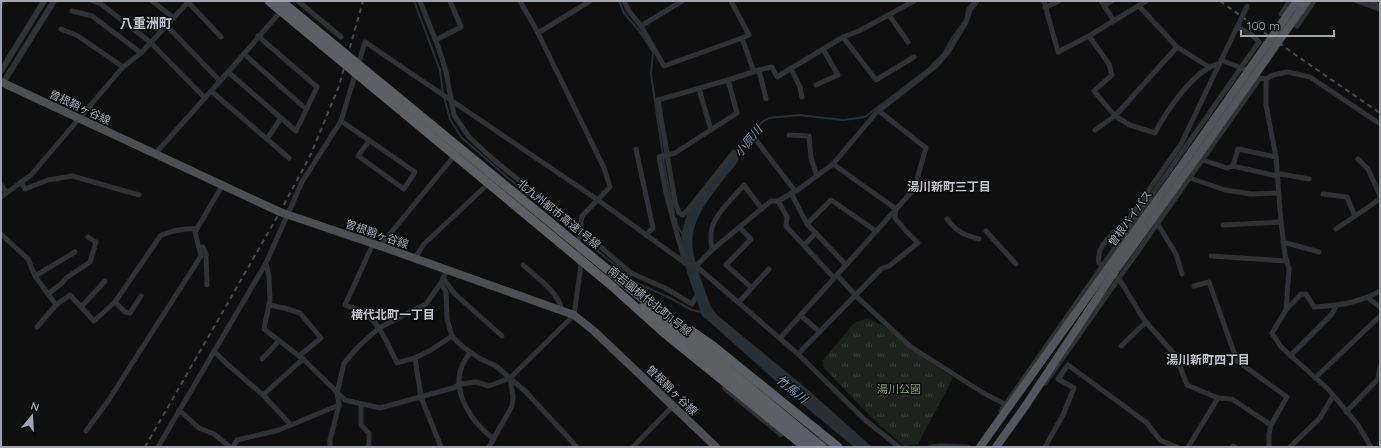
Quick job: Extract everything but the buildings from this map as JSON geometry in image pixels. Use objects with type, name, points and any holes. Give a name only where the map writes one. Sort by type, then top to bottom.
[{"type":"highway","name":"北九州都市高速1号線","points":[[269,1],[612,286],[663,332],[805,447]]},
{"type":"highway","name":"北九州都市高速1号線","points":[[280,1],[822,447]]},
{"type":"highway","name":"曽根バイパス","points":[[982,445],[1198,156],[1300,4]]},
{"type":"highway","name":"曽根バイパス","points":[[996,447],[1030,398],[1110,272]]},
{"type":"highway","points":[[612,286],[667,327],[813,447]]},
{"type":"highway","points":[[630,288],[713,346],[838,447]]},
{"type":"main road","name":"曽根鞘ヶ谷線","points":[[2,82],[280,212],[415,258],[574,315],[594,331],[716,447]]},
{"type":"street","points":[[1,71],[44,1]]},
{"type":"street","points":[[2,82],[54,1]]},
{"type":"street","points":[[93,1],[101,4],[150,42],[205,98]]},
{"type":"street","points":[[152,1],[174,18]]},
{"type":"street","points":[[1,197],[31,175],[123,67],[141,53],[189,1],[221,38]]},
{"type":"street","points":[[266,1],[309,37]]},
{"type":"street","points":[[284,1],[324,32]]},
{"type":"street","points":[[298,1],[341,37]]},
{"type":"street","points":[[420,1],[436,40],[446,72],[454,115],[469,138],[631,273],[665,288],[692,304],[696,297]]},
{"type":"street","points":[[436,40],[461,27],[450,1]]},
{"type":"street","points":[[266,263],[269,277],[270,300],[264,329],[301,358],[345,400],[380,408],[453,388],[460,384],[476,382],[489,386],[510,378],[574,315],[581,265],[578,243],[582,216],[610,187],[604,168],[538,33],[520,1]]},
{"type":"street","points":[[538,33],[590,1]]},
{"type":"street","points":[[624,1],[628,11],[641,26],[664,66],[749,35],[732,1]]},
{"type":"street","points":[[641,26],[682,1]]},
{"type":"street","points":[[696,266],[712,250],[771,201],[778,201],[833,164],[879,111],[937,65],[948,52],[966,22],[970,10],[977,1]]},
{"type":"street","points":[[1044,1],[1058,52],[1089,36],[1146,1]]},
{"type":"street","points":[[1045,8],[1059,1]]},
{"type":"street","points":[[1101,1],[1114,21]]},
{"type":"street","points":[[1104,6],[1112,1]]},
{"type":"street","points":[[1300,4],[1281,14],[1296,26],[1314,1]]},
{"type":"street","points":[[1358,1],[1380,8]]},
{"type":"street","points":[[1372,1],[1380,8]]},
{"type":"street","points":[[734,152],[684,215],[679,214],[674,196],[658,100],[772,67],[777,77],[843,37],[859,32],[910,2]]},
{"type":"street","points":[[1248,4],[1181,144],[1130,217],[1123,225],[1112,233],[1097,257],[1098,263],[1110,272],[1146,322],[1176,356],[1187,385],[1218,398],[1232,399],[1271,425]]},
{"type":"street","points":[[1140,6],[1177,47],[1209,67]]},
{"type":"street","points":[[72,11],[92,16],[141,53]]},
{"type":"street","points":[[155,154],[280,12]]},
{"type":"street","points":[[889,15],[908,42]]},
{"type":"street","points":[[166,25],[220,81]]},
{"type":"street","points":[[982,445],[1005,404],[1110,272],[1259,42],[1252,35],[1237,27]]},
{"type":"street","points":[[61,29],[78,36],[123,67]]},
{"type":"street","points":[[228,72],[296,131],[317,87],[258,36]]},
{"type":"street","points":[[1089,36],[1108,64],[1112,75],[1094,91],[1115,116],[1130,125],[1155,133],[1162,118],[1190,83],[1205,69],[1220,62],[1242,67],[1260,78],[1266,79],[1273,75],[1287,72],[1310,77],[1380,124]]},
{"type":"street","points":[[843,37],[876,80],[914,57]]},
{"type":"street","points":[[742,38],[766,99]]},
{"type":"street","points":[[158,447],[266,263],[302,182],[340,121],[365,42],[598,200],[685,263],[696,266],[798,354],[864,420],[899,447]]},
{"type":"street","points":[[1095,130],[1115,116],[1177,47]]},
{"type":"street","points":[[816,85],[838,75],[824,49]]},
{"type":"street","points":[[244,54],[306,109]]},
{"type":"street","points":[[791,69],[800,86],[802,97]]},
{"type":"street","points":[[1110,272],[1158,223],[1190,178],[1198,156],[1260,78]]},
{"type":"street","name":"南若園横代北町1号線","points":[[380,79],[578,243],[829,447]]},
{"type":"street","points":[[1266,79],[1266,105],[1276,157],[1281,222],[1289,269],[1286,310]]},
{"type":"street","points":[[685,263],[667,198],[659,157],[675,153],[737,113],[728,80]]},
{"type":"street","points":[[699,89],[711,130]]},
{"type":"street","points":[[211,91],[289,158]]},
{"type":"street","name":"南若園横代北町1号線","points":[[380,95],[488,184],[742,403],[798,447]]},
{"type":"street","points":[[780,338],[914,189],[926,148],[879,111]]},
{"type":"street","points":[[267,139],[281,118]]},
{"type":"street","points":[[340,121],[415,172],[404,189],[358,156],[369,141]]},
{"type":"street","points":[[790,135],[809,136],[811,158],[817,176]]},
{"type":"street","points":[[756,140],[793,192],[806,224],[846,264]]},
{"type":"street","points":[[636,149],[653,228],[646,235]]},
{"type":"street","points":[[1233,166],[1238,149],[1276,157]]},
{"type":"street","points":[[452,336],[431,350],[415,358],[397,363],[379,328],[361,311],[345,305],[376,245],[454,156]]},
{"type":"street","points":[[1198,156],[1227,168],[1233,166],[1277,176],[1281,174],[1309,179]]},
{"type":"street","points":[[1336,229],[1380,197],[1368,169],[1358,159]]},
{"type":"street","points":[[833,164],[896,209]]},
{"type":"street","points":[[21,182],[25,189],[48,180],[72,176],[139,195]]},
{"type":"street","points":[[1190,178],[1225,190],[1251,194],[1279,193]]},
{"type":"street","points":[[415,258],[424,244],[488,184]]},
{"type":"street","points":[[1,185],[6,192]]},
{"type":"street","points":[[712,250],[710,240],[712,228],[720,214],[744,185],[762,209]]},
{"type":"street","points":[[86,431],[108,401],[201,256],[195,232],[222,186]]},
{"type":"street","points":[[1323,194],[1346,197],[1355,216]]},
{"type":"street","points":[[667,198],[674,196]]},
{"type":"street","points":[[806,224],[831,200],[876,231]]},
{"type":"street","points":[[778,201],[787,217],[786,226],[835,277],[911,347],[985,394],[1005,404]]},
{"type":"street","points":[[798,354],[881,269],[889,266],[918,243],[895,218],[896,209]]},
{"type":"street","points":[[947,219],[955,229],[965,235],[980,239]]},
{"type":"street","points":[[1223,225],[1281,222]]},
{"type":"street","points":[[1158,223],[1176,254],[1182,274]]},
{"type":"street","points":[[739,227],[751,239],[726,265],[752,288]]},
{"type":"street","points":[[38,327],[56,305],[70,295],[94,321],[115,302],[161,235],[172,231],[190,228],[196,229]]},
{"type":"street","points":[[986,231],[1016,264]]},
{"type":"street","points":[[804,245],[816,233]]},
{"type":"street","points":[[2,236],[28,259],[35,276],[56,305]]},
{"type":"street","points":[[48,294],[66,278],[90,262],[96,242],[88,237]]},
{"type":"street","points":[[1284,242],[1320,252]]},
{"type":"street","points":[[199,248],[203,247],[206,254],[207,284]]},
{"type":"street","points":[[35,276],[75,252]]},
{"type":"street","points":[[1211,256],[1287,261]]},
{"type":"street","points":[[523,265],[552,291],[561,304],[562,310]]},
{"type":"street","points":[[738,302],[769,269]]},
{"type":"street","points":[[330,447],[330,440],[339,405],[337,393],[344,363],[358,347],[379,328],[426,304],[442,281],[447,270]]},
{"type":"street","points":[[81,307],[105,281]]},
{"type":"street","points":[[442,281],[446,292],[447,318],[452,336],[470,352],[496,366],[526,392],[577,447]]},
{"type":"street","points":[[442,281],[502,336]]},
{"type":"street","points":[[1194,286],[1209,282],[1237,361],[1287,397],[1271,425],[1269,447]]},
{"type":"street","points":[[1371,447],[1358,425],[1333,396],[1281,347],[1272,333],[1286,310],[1301,294],[1306,294],[1314,307],[1336,306],[1368,298],[1380,291]]},
{"type":"street","points":[[115,302],[125,312],[130,313],[141,296]]},
{"type":"street","points":[[1368,298],[1380,307]]},
{"type":"street","points":[[263,395],[320,338],[300,313],[269,305]]},
{"type":"street","points":[[1290,356],[1332,314],[1336,306]]},
{"type":"street","points":[[800,315],[820,332]]},
{"type":"street","points":[[1315,378],[1380,316]]},
{"type":"street","points":[[1121,346],[1146,322]]},
{"type":"street","points":[[262,360],[278,341]]},
{"type":"street","points":[[214,351],[263,395],[291,425]]},
{"type":"street","points":[[470,352],[462,366],[460,384],[462,400],[471,416],[484,432],[494,439]]},
{"type":"street","points":[[415,358],[421,397],[442,447]]},
{"type":"street","points":[[1045,447],[1063,415],[1074,388],[1058,379],[1068,365],[1147,423],[1160,440],[1177,447]]},
{"type":"street","points":[[1346,412],[1378,379],[1380,366]]},
{"type":"street","points":[[490,447],[512,406],[513,397],[510,378]]},
{"type":"street","points":[[1290,447],[1320,418],[1333,396]]},
{"type":"street","points":[[1188,447],[1218,398]]},
{"type":"street","points":[[361,404],[361,425],[369,433],[369,447]]},
{"type":"street","points":[[179,410],[199,428],[214,434],[232,447],[237,440],[279,430],[339,405]]},
{"type":"street","points":[[633,447],[673,406]]},
{"type":"street","points":[[930,447],[967,447]]},
{"type":"green space","name":"湯川公園","points":[[868,318],[890,330],[908,347],[953,378],[918,444],[904,446],[872,418],[824,368],[823,360],[854,323]]},
{"type":"water","name":"竹馬川","points":[[703,300],[707,301],[717,315],[806,388],[872,447],[854,447],[796,399],[704,317],[700,311]]},
{"type":"waterway","points":[[414,1],[440,70],[443,93]]},
{"type":"waterway","points":[[619,1],[624,13],[640,32],[653,52],[651,74],[665,169],[674,213]]},
{"type":"waterway","name":"小原川","points":[[966,15],[967,9],[974,1]]},
{"type":"waterway","name":"小原川","points":[[733,159],[762,122],[769,118],[799,115],[843,120],[865,117],[928,69],[943,54],[965,20]]},
{"type":"waterway","points":[[444,97],[450,119],[461,137],[507,177],[637,283],[692,310],[702,312]]},
{"type":"waterway","name":"小原川","points":[[707,313],[688,254],[687,240],[689,227],[693,215],[707,191],[733,159]]},
{"type":"waterway","points":[[676,219],[677,225],[687,242]]},
{"type":"railway","points":[[145,447],[280,212],[311,154],[339,86],[363,1]]},
{"type":"railway","points":[[1220,1],[1380,113]]},
{"type":"district","name":"八重洲町","points":[[146,23]]},
{"type":"district","name":"湯川新町三丁目","points":[[949,186]]},
{"type":"district","name":"横代北町一丁目","points":[[393,314]]},
{"type":"district","name":"湯川新町四丁目","points":[[1208,359]]}]
